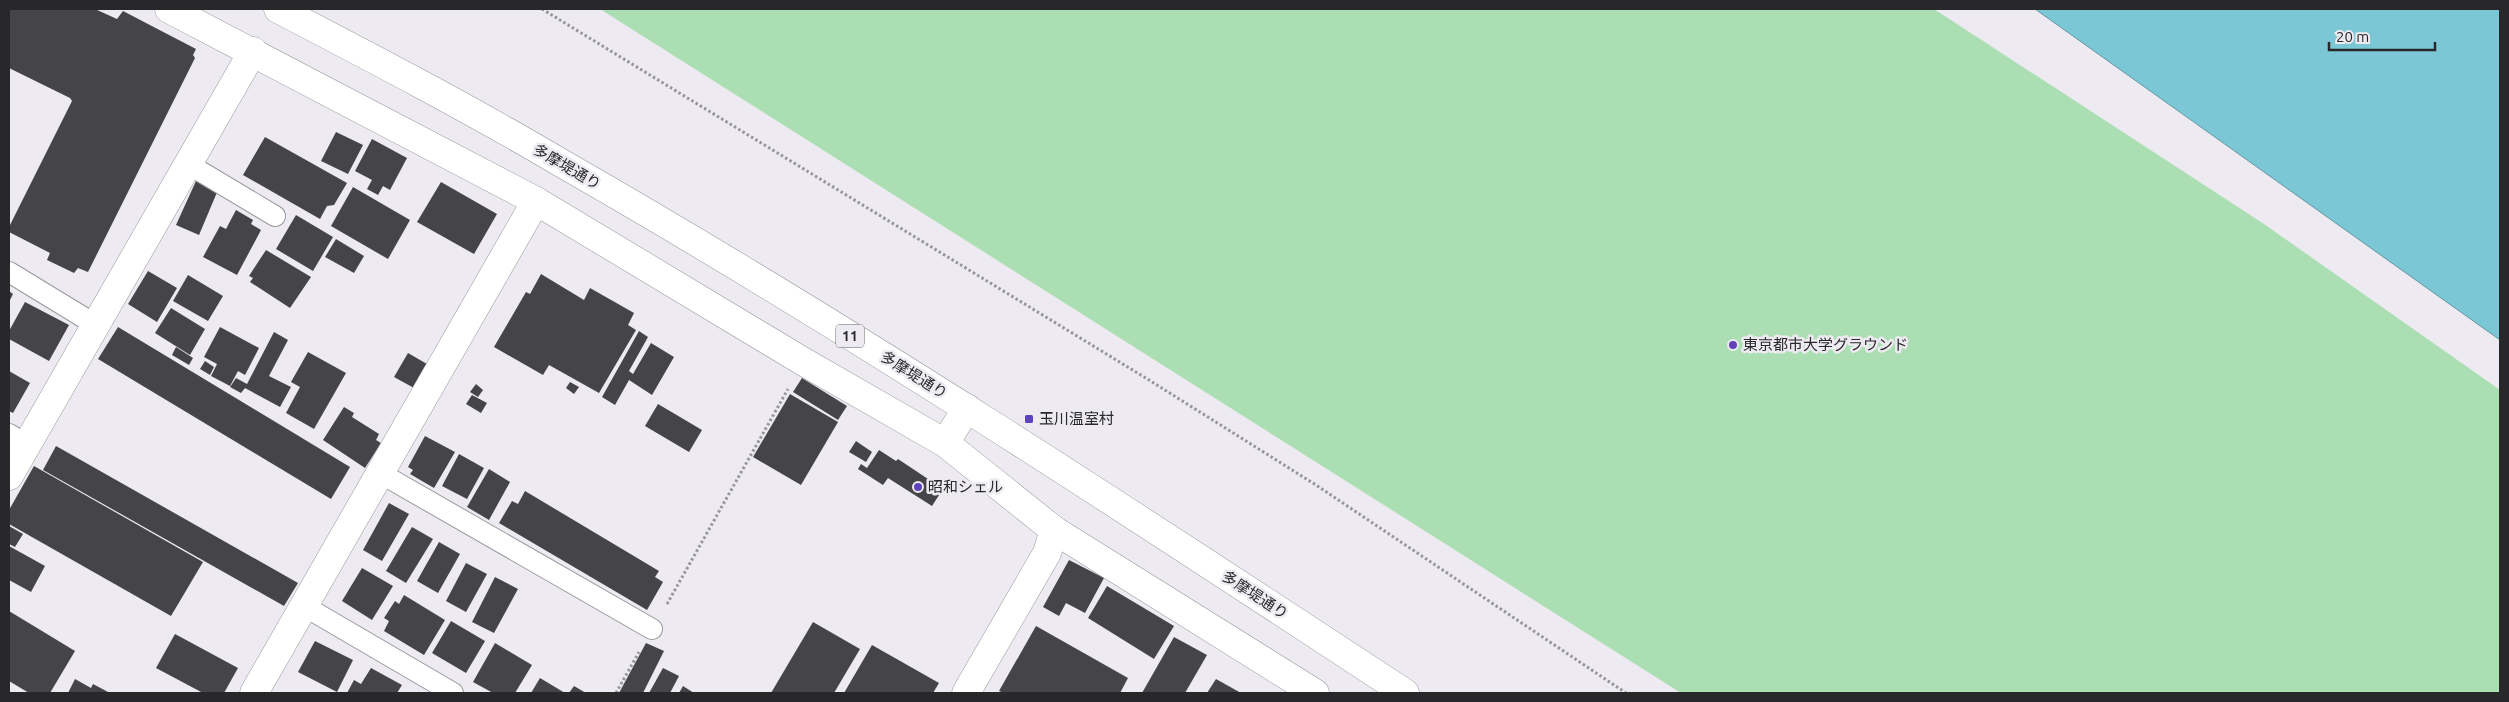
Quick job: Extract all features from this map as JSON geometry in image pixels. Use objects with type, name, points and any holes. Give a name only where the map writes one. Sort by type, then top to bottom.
[{"type":"street","points":[[169,9],[253,51],[536,201],[804,362],[945,443],[1054,530],[1315,693]]},
{"type":"street","name":"多摩堤通り","points":[[278,9],[563,163],[967,408],[1405,693]]},
{"type":"street","points":[[9,476],[18,439],[96,325],[253,51]]},
{"type":"street","points":[[254,693],[536,201]]},
{"type":"street","points":[[945,443],[967,408]]},
{"type":"street","points":[[966,693],[1047,553],[1054,530]]},
{"type":"lane","points":[[188,164],[275,216]]},
{"type":"lane","points":[[9,272],[96,325]]},
{"type":"lane","points":[[380,473],[652,629]]},
{"type":"lane","points":[[304,606],[453,693]]},
{"type":"path","points":[[542,9],[1158,385],[1316,485],[1626,693]]},
{"type":"path","points":[[616,693],[804,362]]},
{"type":"green space","name":"東京都市大学グラウンド","points":[[600,9],[1934,9],[2264,224],[2500,390],[2500,693],[1681,693]]},
{"type":"water","points":[[2035,9],[2500,9],[2500,340]]},
{"type":"building","points":[[9,9],[95,9],[117,19],[123,11],[196,49],[193,55],[195,58],[88,272],[78,268],[74,273],[47,260],[50,253],[9,232],[9,227],[72,101],[70,98],[9,68]]},
{"type":"building","points":[[336,132],[363,145],[348,174],[321,161]]},
{"type":"building","points":[[265,137],[347,183],[334,205],[327,206],[320,219],[243,175]]},
{"type":"building","points":[[372,139],[407,158],[390,190],[383,186],[378,195],[367,189],[372,180],[355,171]]},
{"type":"building","points":[[196,181],[218,190],[199,235],[176,225]]},
{"type":"building","points":[[441,182],[497,214],[474,254],[417,222]]},
{"type":"building","points":[[353,187],[410,220],[388,259],[331,226]]},
{"type":"building","points":[[236,210],[253,220],[251,224],[261,230],[237,275],[203,257],[220,226],[226,229]]},
{"type":"building","points":[[296,215],[333,237],[313,271],[276,249]]},
{"type":"building","points":[[336,239],[364,256],[354,273],[325,257]]},
{"type":"building","points":[[266,250],[311,277],[290,308],[250,282],[253,278],[249,276]]},
{"type":"building","points":[[148,271],[177,288],[157,322],[128,304]]},
{"type":"building","points":[[541,274],[584,300],[590,288],[634,313],[628,325],[636,330],[599,393],[549,365],[543,375],[494,347],[526,292],[530,294]]},
{"type":"building","points":[[188,275],[223,296],[208,321],[173,301]]},
{"type":"building","points":[[9,291],[13,294],[9,302]]},
{"type":"building","points":[[25,302],[69,325],[49,361],[9,339],[9,331]]},
{"type":"building","points":[[171,308],[205,329],[190,355],[155,333]]},
{"type":"building","points":[[118,327],[350,467],[331,499],[98,359]]},
{"type":"building","points":[[220,327],[259,348],[245,375],[238,371],[230,386],[211,376],[217,364],[204,357]]},
{"type":"building","points":[[639,331],[648,337],[629,371],[633,374],[651,343],[674,357],[652,395],[629,380],[615,405],[602,397]]},
{"type":"building","points":[[274,332],[288,340],[269,376],[291,387],[280,407],[245,388],[241,393],[230,387],[236,378],[247,384]]},
{"type":"building","points":[[176,347],[193,358],[189,365],[172,355]]},
{"type":"building","points":[[308,352],[346,373],[314,429],[286,413],[300,387],[291,382]]},
{"type":"building","points":[[408,353],[427,364],[414,388],[394,377]]},
{"type":"building","points":[[205,361],[214,367],[210,375],[200,369]]},
{"type":"building","points":[[9,371],[30,383],[13,413],[9,411]]},
{"type":"building","points":[[802,378],[847,406],[838,420],[793,392]]},
{"type":"building","points":[[570,382],[579,387],[574,394],[566,388]]},
{"type":"building","points":[[476,384],[483,390],[478,397],[470,392]]},
{"type":"building","points":[[790,394],[838,422],[801,485],[753,457]]},
{"type":"building","points":[[472,395],[487,403],[481,413],[466,404]]},
{"type":"building","points":[[658,404],[702,430],[689,452],[645,426]]},
{"type":"building","points":[[344,407],[354,413],[352,417],[379,434],[376,440],[381,443],[365,468],[323,440]]},
{"type":"building","points":[[425,436],[455,452],[434,488],[410,474],[413,470],[408,467]]},
{"type":"building","points":[[856,441],[872,452],[866,462],[849,452]]},
{"type":"building","points":[[56,446],[298,583],[284,606],[43,470]]},
{"type":"building","points":[[879,450],[896,461],[898,459],[943,489],[932,506],[888,478],[883,485],[858,469],[861,464],[867,468]]},
{"type":"building","points":[[459,454],[484,468],[467,499],[442,486]]},
{"type":"building","points":[[34,466],[203,562],[171,616],[9,524],[9,510]]},
{"type":"building","points":[[489,469],[510,482],[489,520],[467,507]]},
{"type":"building","points":[[525,491],[659,571],[655,577],[663,582],[647,610],[499,523],[512,501],[518,504]]},
{"type":"building","points":[[389,503],[409,514],[382,561],[363,550]]},
{"type":"building","points":[[9,526],[23,534],[15,547],[9,544]]},
{"type":"building","points":[[412,527],[433,539],[406,583],[386,571]]},
{"type":"building","points":[[439,542],[460,554],[438,593],[417,581]]},
{"type":"building","points":[[9,546],[45,566],[31,592],[9,580]]},
{"type":"building","points":[[1069,560],[1104,578],[1085,613],[1066,603],[1059,616],[1043,607]]},
{"type":"building","points":[[466,563],[487,574],[466,612],[446,601]]},
{"type":"building","points":[[362,568],[393,586],[372,620],[342,601]]},
{"type":"building","points":[[495,577],[518,589],[494,633],[472,622]]},
{"type":"building","points":[[1107,586],[1174,626],[1154,659],[1088,618]]},
{"type":"building","points":[[404,595],[445,620],[424,655],[384,631],[389,621],[384,618],[395,601],[399,604]]},
{"type":"building","points":[[9,611],[75,651],[50,693],[29,693],[9,681]]},
{"type":"building","points":[[451,621],[485,641],[466,673],[432,653]]},
{"type":"building","points":[[813,622],[860,649],[834,693],[771,693]]},
{"type":"building","points":[[1036,626],[1128,678],[1120,693],[1004,693],[999,691]]},
{"type":"building","points":[[175,634],[238,668],[224,693],[203,693],[156,668]]},
{"type":"building","points":[[1174,637],[1207,655],[1185,693],[1142,693]]},
{"type":"building","points":[[315,641],[353,660],[337,692],[298,672]]},
{"type":"building","points":[[495,643],[532,665],[515,693],[493,693],[473,682]]},
{"type":"building","points":[[646,643],[664,651],[643,693],[619,693]]},
{"type":"building","points":[[872,645],[939,683],[933,693],[844,693]]},
{"type":"building","points":[[371,668],[402,685],[397,693],[347,693],[354,680],[361,684]]},
{"type":"building","points":[[663,668],[679,676],[670,693],[649,693]]},
{"type":"building","points":[[540,678],[565,693],[531,693]]},
{"type":"building","points":[[75,679],[91,688],[93,684],[110,693],[68,693]]},
{"type":"building","points":[[1216,679],[1241,693],[1207,693]]},
{"type":"building","points":[[574,686],[586,693],[569,693]]},
{"type":"building","points":[[683,686],[694,693],[679,693]]},
{"type":"place","name":"東京都市大学グラウンド","points":[[1733,345]]},
{"type":"place","name":"玉川温室村","points":[[1029,419]]},
{"type":"place","name":"昭和シェル","points":[[918,487]]}]
